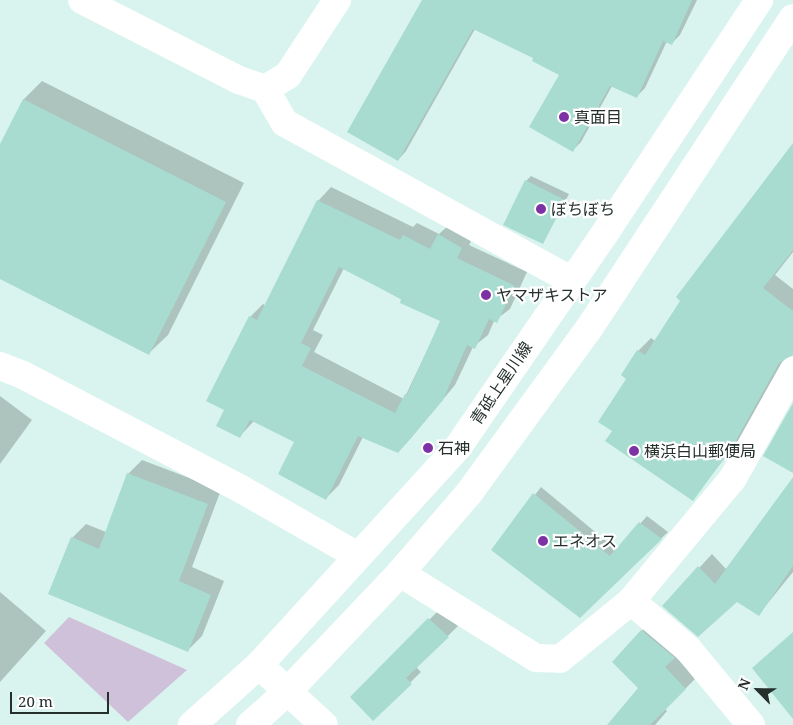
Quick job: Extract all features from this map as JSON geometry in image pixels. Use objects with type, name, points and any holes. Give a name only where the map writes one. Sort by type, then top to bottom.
[{"type":"street","points":[[82,0],[239,80],[265,89],[285,123],[571,280]]},
{"type":"street","points":[[265,89],[288,75],[337,0]]},
{"type":"street","name":"青砥上星川線","points":[[192,725],[259,666],[458,447],[759,0]]},
{"type":"street","points":[[250,725],[288,690],[400,573],[469,493],[588,330],[793,18]]},
{"type":"street","points":[[0,366],[223,480],[358,556]]},
{"type":"street","points":[[400,573],[536,658],[560,659],[631,601],[732,478],[793,371]]},
{"type":"street","points":[[631,601],[688,649],[751,725]]},
{"type":"street","points":[[259,666],[288,690],[324,725]]},
{"type":"shaded area","points":[[69,617],[187,670],[128,722],[44,643]]},
{"type":"building","points":[[422,0],[692,0],[672,45],[663,41],[637,98],[610,86],[573,152],[529,127],[559,75],[532,61],[533,58],[473,29],[398,161],[347,132]]},
{"type":"building","points":[[23,99],[226,202],[149,355],[0,279],[0,144]]},
{"type":"building","points":[[793,143],[793,250],[763,288],[793,311],[793,355],[779,363],[733,446],[693,501],[605,441],[612,431],[598,422],[626,379],[621,375],[637,350],[645,355],[680,301],[676,297]]},
{"type":"building","name":"ぼちぼち","points":[[525,180],[565,200],[543,244],[503,225]]},
{"type":"building","points":[[317,200],[400,240],[403,235],[430,249],[438,234],[462,248],[457,258],[515,286],[497,323],[489,319],[475,349],[467,345],[443,400],[398,453],[358,436],[326,500],[278,474],[294,442],[250,420],[240,438],[216,426],[224,410],[206,401],[249,316],[257,320]],"holes":[[[339,267],[401,299],[400,303],[440,321],[407,395],[405,394],[395,413],[302,366],[311,348],[301,343]]]},
{"type":"building","points":[[793,403],[793,473],[763,456]]},
{"type":"building","points":[[127,473],[208,504],[179,581],[211,595],[188,652],[48,594],[71,537],[99,549]]},
{"type":"building","points":[[793,477],[793,566],[759,616],[737,602],[698,637],[662,606],[698,566],[715,584]]},
{"type":"building","points":[[533,493],[610,556],[639,522],[662,539],[580,618],[491,550]]},
{"type":"building","points":[[428,618],[449,637],[406,678],[412,684],[373,721],[350,697]]},
{"type":"building","points":[[641,630],[675,658],[665,667],[686,689],[650,725],[607,725],[638,688],[612,662]]},
{"type":"building","points":[[793,632],[793,719],[752,668]]},
{"type":"place","name":"真面目","points":[[564,117]]},
{"type":"place","name":"ぼちぼち","points":[[541,209]]},
{"type":"place","name":"ヤマザキストア","points":[[486,295]]},
{"type":"place","name":"石神","points":[[428,448]]},
{"type":"place","name":"横浜白山郵便局","points":[[634,451]]},
{"type":"place","name":"エネオス","points":[[543,541]]}]
